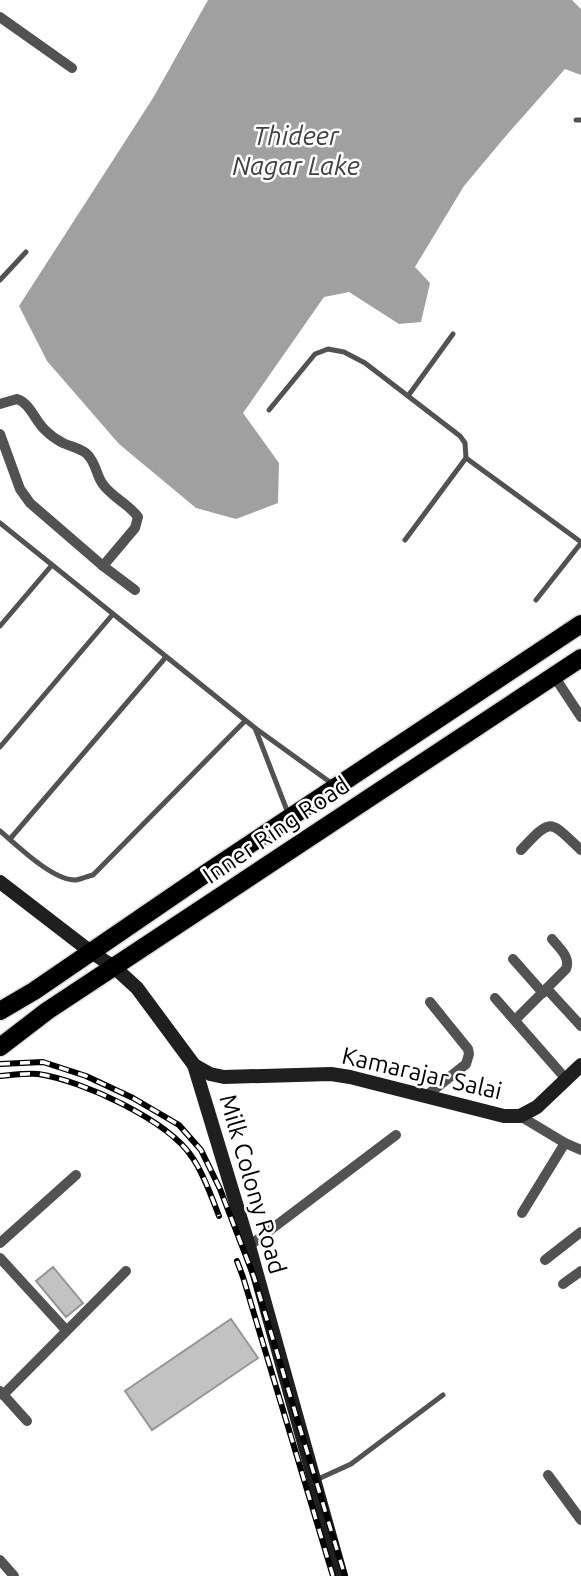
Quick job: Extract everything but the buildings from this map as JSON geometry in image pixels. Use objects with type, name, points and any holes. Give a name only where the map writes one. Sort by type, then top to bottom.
[{"type":"main road","name":"Inner Ring Road","points":[[0,1011],[34,991],[581,624]]},
{"type":"main road","name":"Inner Ring Road","points":[[0,1047],[47,1011],[581,658]]},
{"type":"main road","name":"Milk Colony Road","points":[[0,881],[90,953],[114,967],[137,988],[194,1065],[249,1246],[341,1576]]},
{"type":"main road","name":"Kamarajar Salai","points":[[194,1065],[210,1074],[224,1077],[331,1074],[350,1077],[505,1116],[520,1116],[537,1107],[581,1065]]},
{"type":"street","points":[[0,17],[72,68]]},
{"type":"street","points":[[0,404],[17,399],[25,403],[37,422],[54,438],[79,448],[90,457],[102,483],[138,517],[135,528],[103,566]]},
{"type":"street","points":[[0,434],[20,489],[30,503],[135,590]]},
{"type":"street","points":[[554,676],[581,717]]},
{"type":"street","points":[[522,850],[548,825],[555,827],[581,850]]},
{"type":"street","points":[[514,1020],[563,973],[568,964],[568,959],[552,939]]},
{"type":"street","points":[[513,959],[581,1026]]},
{"type":"street","points":[[495,998],[566,1079]]},
{"type":"street","points":[[426,1096],[466,1064],[469,1054],[468,1049],[430,1002]]},
{"type":"street","points":[[520,1116],[581,1150]]},
{"type":"street","points":[[249,1246],[396,1135]]},
{"type":"street","points":[[522,1213],[565,1143]]},
{"type":"street","points":[[0,1243],[76,1175]]},
{"type":"street","points":[[545,1260],[581,1232]]},
{"type":"street","points":[[0,1258],[66,1330]]},
{"type":"street","points":[[27,1421],[2,1393],[126,1271]]},
{"type":"street","points":[[563,1284],[581,1271]]},
{"type":"street","points":[[548,1475],[581,1520]]},
{"type":"street","points":[[0,1560],[14,1576]]},
{"type":"lane","points":[[0,280],[26,253]]},
{"type":"lane","points":[[408,396],[453,334]]},
{"type":"lane","points":[[270,410],[315,354],[328,349],[344,352],[365,363],[460,436],[465,443],[466,458],[405,540]]},
{"type":"lane","points":[[466,458],[581,543],[536,600]]},
{"type":"lane","points":[[0,523],[255,728],[337,787]]},
{"type":"lane","points":[[0,626],[52,565]]},
{"type":"lane","points":[[0,747],[113,614]]},
{"type":"lane","points":[[10,839],[166,657]]},
{"type":"lane","points":[[0,831],[52,873],[65,879],[78,880],[93,875],[245,720]]},
{"type":"lane","points":[[255,728],[290,817]]},
{"type":"lane","points":[[314,1481],[351,1464],[443,1395]]},
{"type":"water","name":"Thideer Nagar Lake","points":[[208,0],[572,0],[581,9],[581,75],[565,69],[505,137],[464,186],[415,267],[430,283],[421,322],[399,324],[349,292],[324,297],[243,413],[279,463],[278,503],[236,519],[196,508],[119,444],[47,361],[19,306],[153,98]]},
{"type":"railway","points":[[0,1064],[43,1062],[86,1076],[133,1098],[179,1125],[201,1150],[220,1189],[254,1277],[345,1576]]},
{"type":"railway","points":[[0,1076],[38,1074],[56,1078],[99,1093],[144,1116],[164,1129],[192,1157],[204,1178],[219,1216]]},
{"type":"railway","points":[[237,1261],[333,1576]]}]
